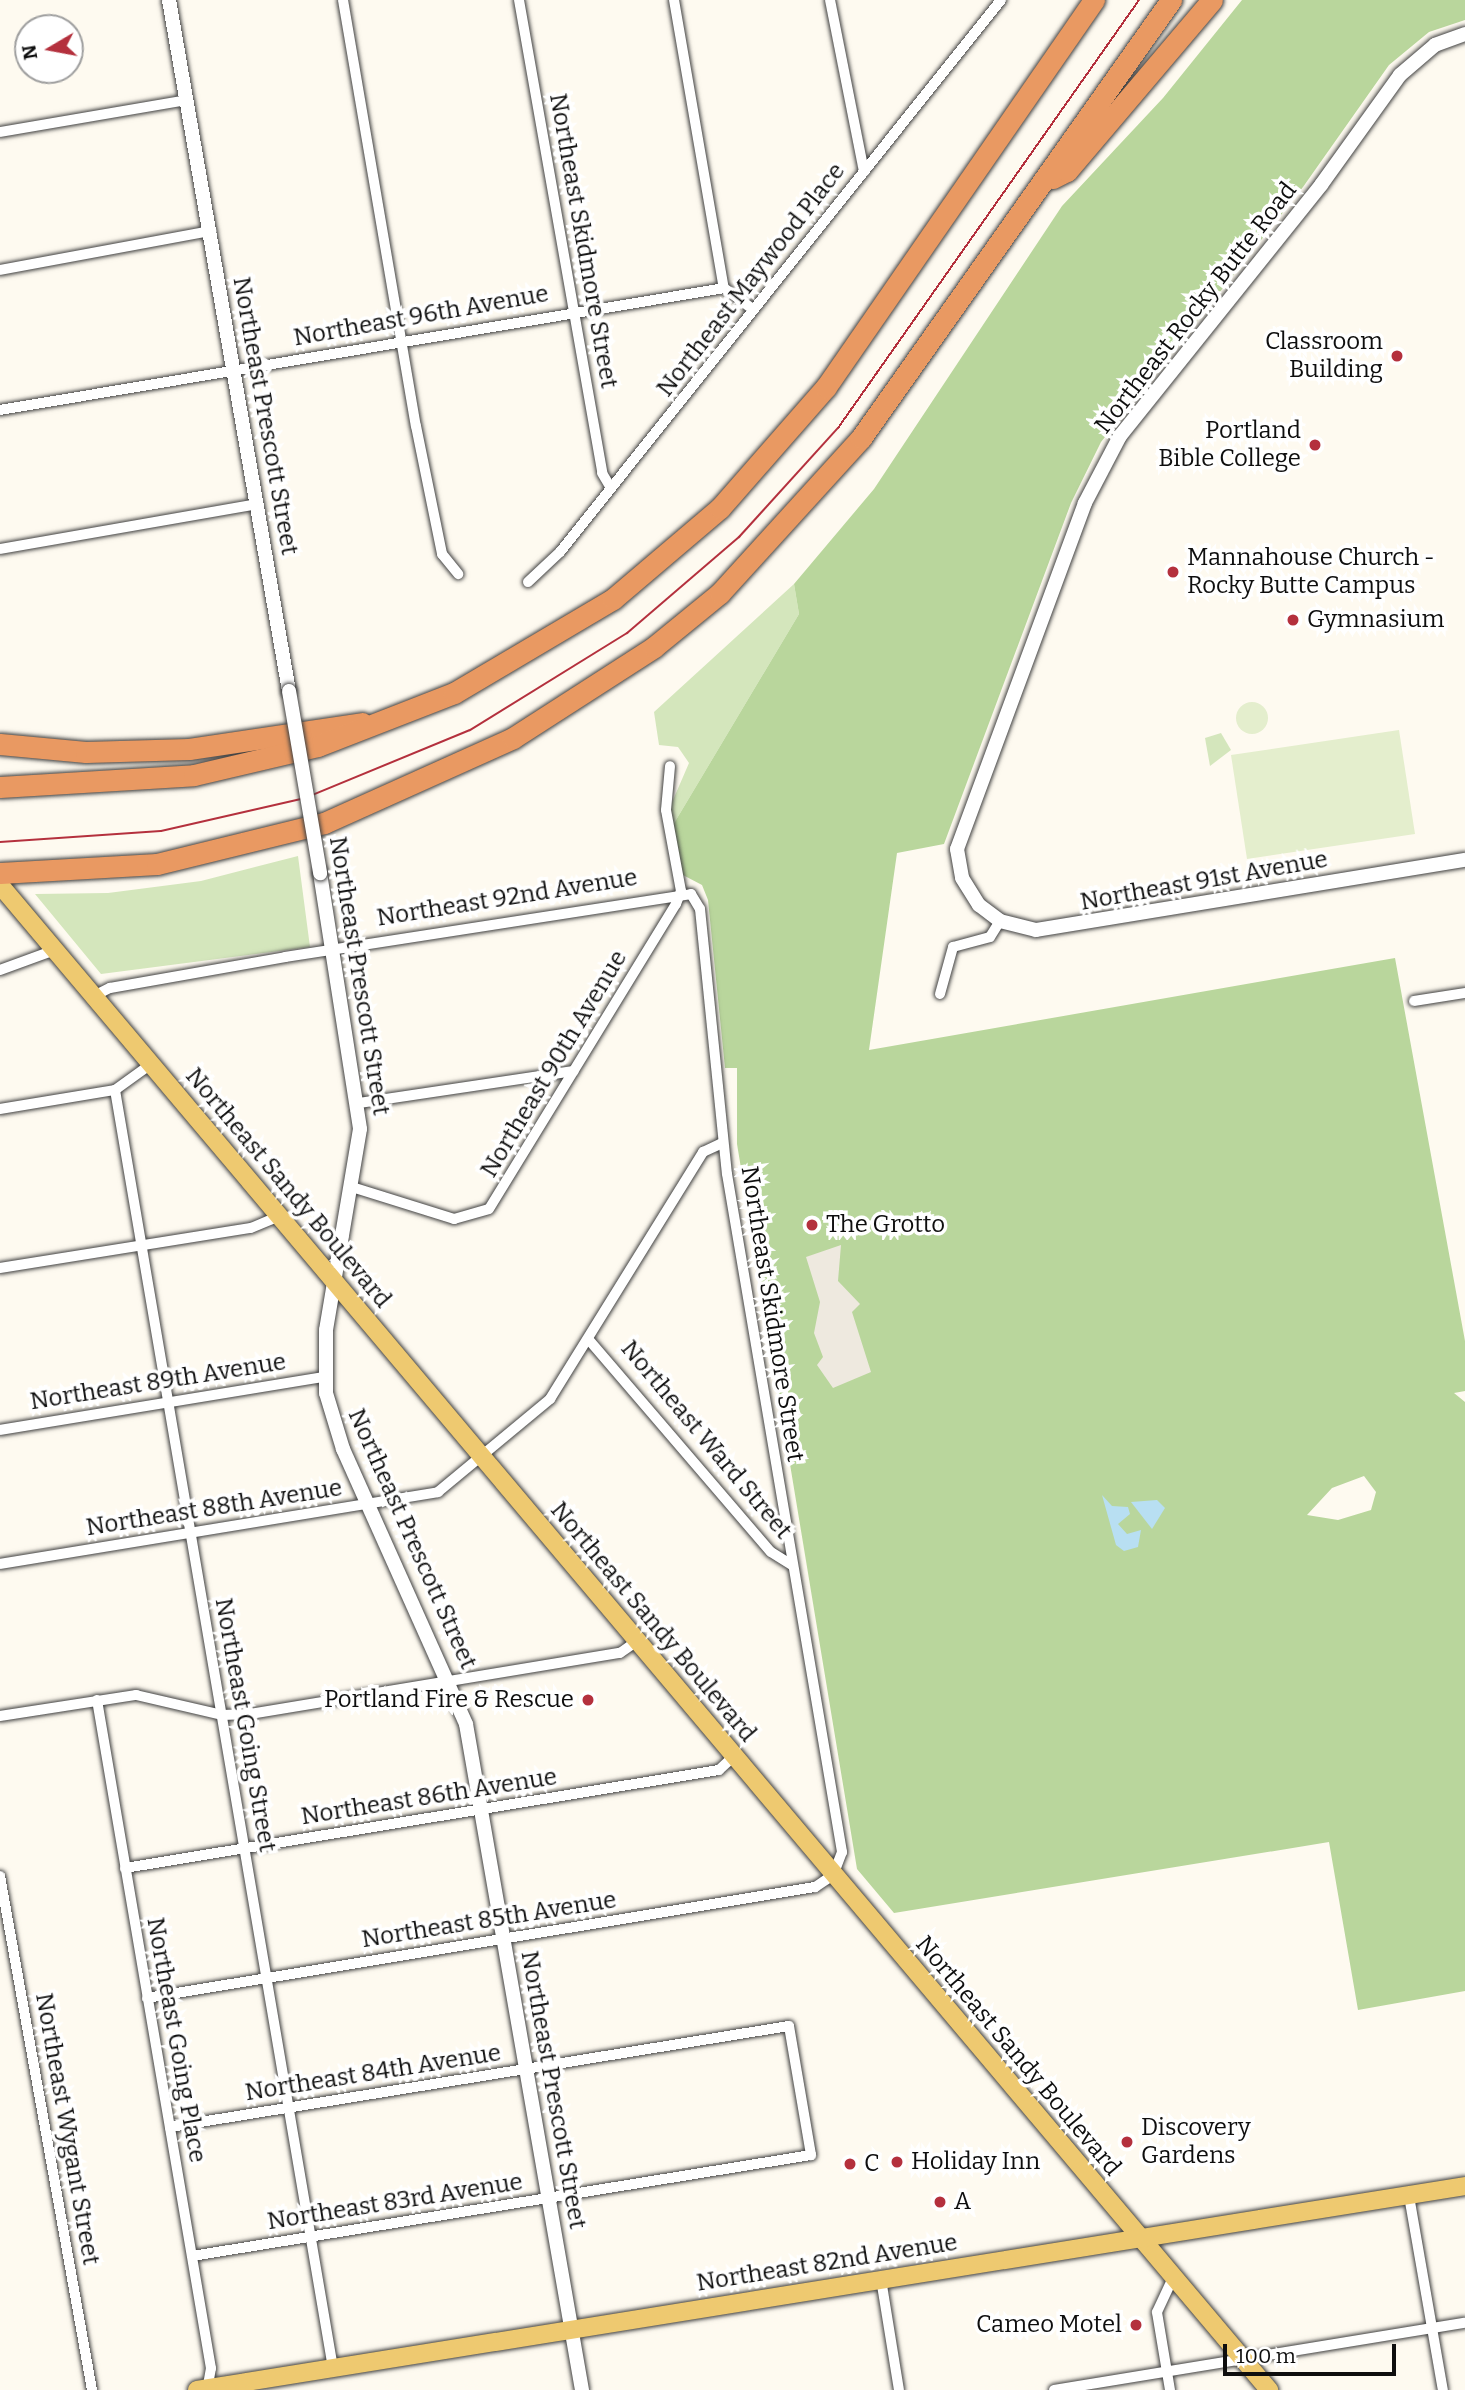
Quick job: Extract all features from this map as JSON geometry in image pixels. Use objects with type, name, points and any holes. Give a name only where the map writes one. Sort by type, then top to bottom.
[{"type":"highway","points":[[0,787],[194,775],[378,726],[494,673],[574,625],[720,508],[826,387],[1094,0]]},
{"type":"highway","points":[[0,873],[158,864],[281,837],[438,777],[586,695],[720,593],[803,507],[892,397],[1171,0]]},
{"type":"highway","points":[[1043,183],[1067,171],[1212,0]]},
{"type":"highway","points":[[0,744],[152,751],[351,722],[378,726]]},
{"type":"main road","name":"Northeast Sandy Boulevard","points":[[0,885],[1269,2390]]},
{"type":"main road","name":"Northeast 82nd Avenue","points":[[204,2389],[1465,2186]]},
{"type":"street","name":"Northeast Prescott Street","points":[[169,0],[211,231],[359,1103],[355,1188],[335,1282],[324,1377],[337,1433],[451,1681],[482,1809],[582,2390]]},
{"type":"street","points":[[343,0],[442,554],[458,573]]},
{"type":"street","name":"Northeast Skidmore Street","points":[[519,0],[603,473],[611,488]]},
{"type":"street","points":[[674,0],[724,288],[752,308]]},
{"type":"street","points":[[830,0],[864,172]]},
{"type":"street","name":"Northeast Maywood Place","points":[[528,582],[611,488],[752,308],[1001,0]]},
{"type":"street","name":"Northeast Rocky Butte Road","points":[[1000,921],[967,889],[957,841],[1106,459],[1400,75],[1435,45],[1465,34]]},
{"type":"street","points":[[0,132],[187,100]]},
{"type":"street","points":[[0,270],[211,231]]},
{"type":"street","name":"Northeast 96th Avenue","points":[[0,410],[724,288]]},
{"type":"street","points":[[0,549],[257,504]]},
{"type":"street","name":"Northeast Skidmore Street","points":[[670,766],[666,810],[681,891],[691,894],[700,909],[722,1143],[842,1852],[833,1875]]},
{"type":"street","name":"Northeast 91st Avenue","points":[[1000,921],[1057,929],[1465,860]]},
{"type":"street","name":"Northeast 92nd Avenue","points":[[94,996],[110,988],[333,948],[681,891]]},
{"type":"street","name":"Northeast 90th Avenue","points":[[355,1188],[454,1219],[477,1217],[534,1143],[681,891]]},
{"type":"street","points":[[940,993],[949,952],[959,943],[990,937],[1000,921]]},
{"type":"street","points":[[0,970],[55,950]]},
{"type":"street","points":[[1414,1001],[1465,993]]},
{"type":"street","points":[[0,1109],[115,1090],[151,1064]]},
{"type":"street","points":[[359,1103],[574,1071]]},
{"type":"street","name":"Northeast Going Street","points":[[115,1090],[333,2368]]},
{"type":"street","name":"Northeast 88th Avenue","points":[[0,1564],[190,1531],[430,1496],[483,1458],[542,1408],[589,1340],[703,1152],[722,1143]]},
{"type":"street","points":[[0,1268],[251,1228],[279,1216]]},
{"type":"street","name":"Northeast Ward Street","points":[[589,1340],[771,1552],[793,1566]]},
{"type":"street","name":"Northeast 89th Avenue","points":[[0,1430],[324,1377]]},
{"type":"street","points":[[0,1716],[97,1700],[159,1696],[222,1715],[620,1653],[637,1642]]},
{"type":"street","name":"Northeast Going Place","points":[[97,1700],[211,2368],[204,2389]]},
{"type":"street","name":"Northeast 86th Avenue","points":[[125,1868],[719,1770],[734,1756]]},
{"type":"street","name":"Northeast 85th Avenue","points":[[147,1998],[815,1887],[833,1875]]},
{"type":"street","name":"Northeast Wygant Street","points":[[0,1876],[92,2390]]},
{"type":"street","name":"Northeast 84th Avenue","points":[[170,2127],[789,2026],[811,2155]]},
{"type":"street","name":"Northeast 83rd Avenue","points":[[192,2256],[811,2155]]},
{"type":"street","points":[[1409,2196],[1443,2390]]},
{"type":"street","points":[[1170,2390],[1157,2312],[1173,2278]]},
{"type":"street","points":[[881,2280],[899,2390]]},
{"type":"street","points":[[1054,2390],[1465,2323]]},
{"type":"green space","points":[[1242,0],[1465,0],[1465,20],[1429,32],[1389,65],[1303,187],[1101,442],[1071,503],[944,844],[897,853],[869,1050],[1395,958],[1465,1341],[1465,1391],[1454,1393],[1465,1402],[1465,1991],[1358,2010],[1329,1842],[894,1913],[857,1869],[737,1144],[737,1068],[725,1068],[708,900],[702,885],[681,874],[673,825],[799,614],[794,584],[874,489],[1062,206],[1163,98]],"holes":[[[1364,1476],[1376,1492],[1371,1510],[1338,1520],[1307,1515],[1332,1488]]]},
{"type":"green space","points":[[794,584],[799,614],[673,825],[670,807],[689,763],[678,747],[659,745],[654,712]]},
{"type":"green space","points":[[1252,702],[1264,706],[1268,718],[1264,730],[1252,734],[1240,730],[1236,718],[1240,706]]},
{"type":"green space","points":[[1399,730],[1415,834],[1247,859],[1231,755]]},
{"type":"green space","points":[[1221,733],[1231,750],[1210,766],[1205,738]]},
{"type":"green space","points":[[298,856],[310,947],[101,974],[35,894],[108,893],[201,881]]},
{"type":"shaded area","points":[[841,1245],[838,1281],[860,1304],[852,1312],[871,1372],[833,1388],[817,1365],[823,1357],[814,1333],[820,1302],[806,1257]]},
{"type":"water","points":[[1102,1495],[1112,1506],[1128,1507],[1130,1514],[1118,1524],[1127,1534],[1141,1530],[1138,1547],[1124,1551],[1116,1545]]},
{"type":"water","points":[[1157,1500],[1165,1508],[1152,1529],[1131,1502]]},
{"type":"tram line","points":[[0,842],[161,831],[305,798],[470,730],[627,633],[739,537],[838,428],[1139,0]]},
{"type":"place","name":"Classroom Building","points":[[1397,356]]},
{"type":"place","name":"Portland Bible College","points":[[1315,445]]},
{"type":"place","name":"Mannahouse Church - Rocky Butte Campus","points":[[1173,572]]},
{"type":"place","name":"Gymnasium","points":[[1293,620]]},
{"type":"place","name":"The Grotto","points":[[812,1225]]},
{"type":"place","name":"Portland Fire & Rescue","points":[[588,1700]]},
{"type":"place","name":"Discovery Gardens","points":[[1127,2142]]},
{"type":"place","name":"Holiday Inn","points":[[897,2162]]},
{"type":"place","name":"C","points":[[850,2164]]},
{"type":"place","name":"A","points":[[940,2202]]},
{"type":"place","name":"Cameo Motel","points":[[1136,2325]]}]
